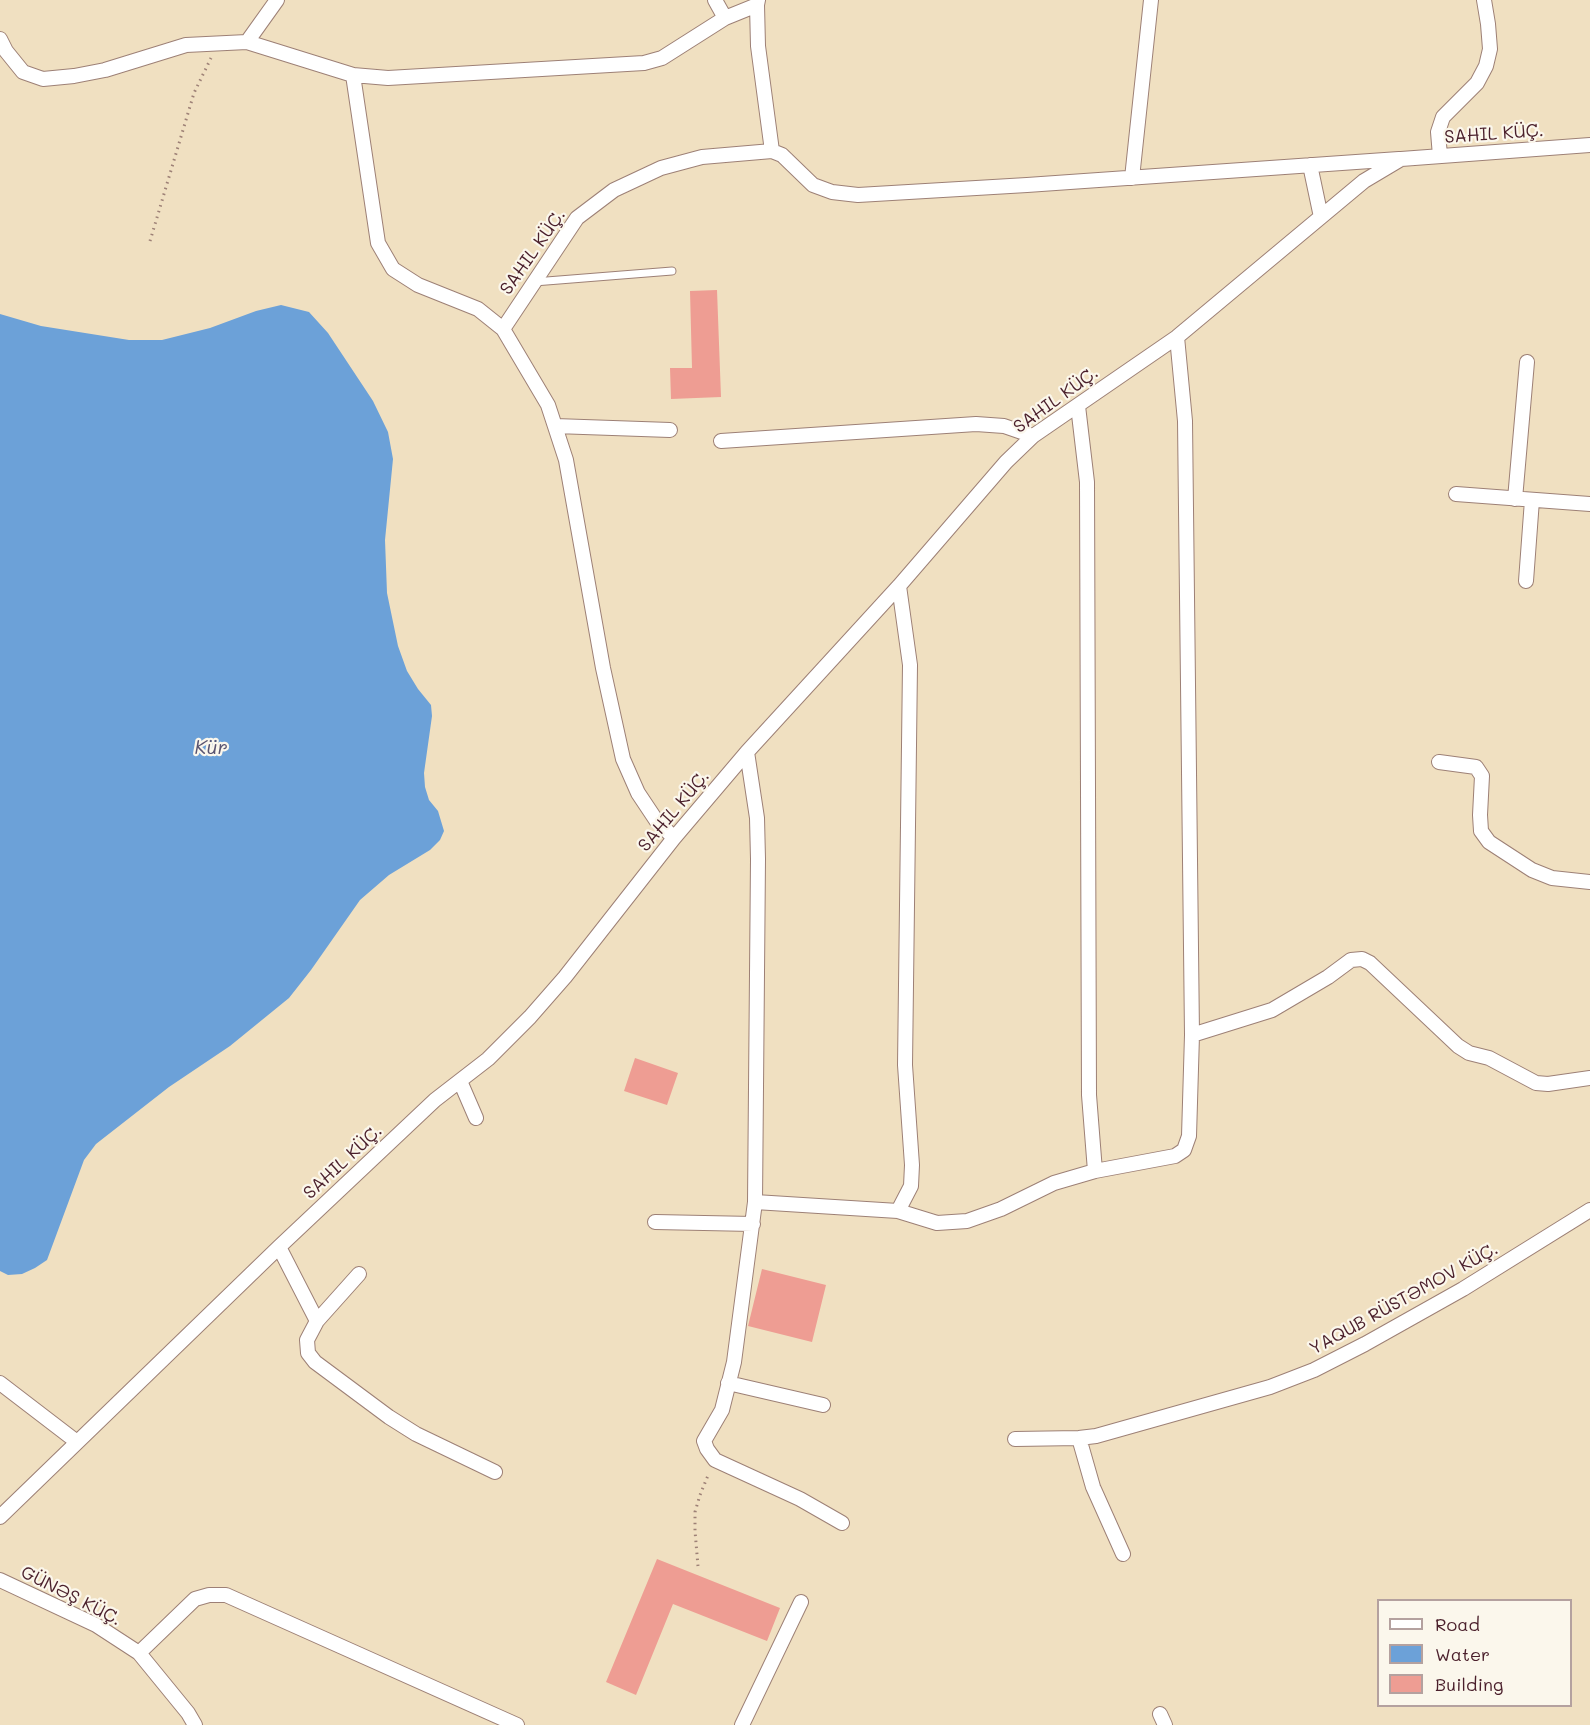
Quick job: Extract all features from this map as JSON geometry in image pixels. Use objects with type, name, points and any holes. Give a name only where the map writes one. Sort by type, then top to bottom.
[{"type":"street","points":[[247,42],[277,0]]},
{"type":"street","points":[[715,0],[725,18]]},
{"type":"street","points":[[1132,178],[1151,0]]},
{"type":"street","points":[[1440,156],[1438,132],[1443,117],[1478,83],[1486,66],[1490,49],[1484,0]]},
{"type":"street","points":[[0,39],[6,51],[23,72],[43,79],[105,70],[186,45],[220,42],[247,42],[353,75],[388,78],[644,63],[662,58],[725,18],[757,2],[758,46],[772,151]]},
{"type":"street","points":[[353,75],[378,243],[393,269],[417,285],[478,309],[503,329],[548,405],[566,460],[603,668],[623,759],[638,793],[656,820],[674,838]]},
{"type":"street","name":"SAHIL KÜÇ.","points":[[503,329],[577,218],[614,190],[661,168],[702,157],[772,151],[782,155],[813,185],[832,192],[858,195],[1590,145]]},
{"type":"street","name":"SAHIL KÜÇ.","points":[[0,1517],[279,1247],[435,1100],[488,1059],[530,1017],[565,977],[674,838],[747,752],[899,586],[1006,462],[1033,435],[1177,337],[1364,182],[1401,159]]},
{"type":"street","points":[[1310,165],[1321,217]]},
{"type":"street","points":[[755,1202],[898,1211],[937,1223],[968,1221],[1000,1209],[1054,1183],[1095,1171],[1175,1156],[1184,1150],[1189,1136],[1192,1035],[1185,421],[1177,337]]},
{"type":"street","points":[[1515,499],[1527,362]]},
{"type":"street","points":[[1078,406],[1087,482],[1089,1083],[1095,1171]]},
{"type":"street","points":[[721,441],[976,423],[1004,426],[1033,435]]},
{"type":"street","points":[[555,426],[670,430]]},
{"type":"street","points":[[1456,494],[1590,504]]},
{"type":"street","points":[[1526,581],[1532,500]]},
{"type":"street","points":[[898,1211],[911,1186],[912,1165],[905,1065],[910,665],[899,586]]},
{"type":"street","points":[[747,752],[757,818],[758,859],[755,1202],[734,1362],[722,1410],[704,1441],[715,1460],[800,1499],[842,1522]]},
{"type":"street","points":[[1439,762],[1476,767],[1482,776],[1481,831],[1489,842],[1532,870],[1552,878],[1590,882]]},
{"type":"street","points":[[1192,1035],[1272,1010],[1352,960],[1362,960],[1370,963],[1458,1046],[1469,1053],[1489,1058],[1536,1083],[1548,1084],[1590,1078]]},
{"type":"street","points":[[460,1081],[476,1118]]},
{"type":"street","name":"YAQUB RÜSTƏMOV KÜÇ.","points":[[1015,1439],[1096,1436],[1259,1390],[1314,1370],[1462,1289],[1590,1210]]},
{"type":"street","points":[[655,1222],[753,1224]]},
{"type":"street","points":[[279,1247],[317,1321]]},
{"type":"street","points":[[359,1274],[317,1321],[307,1340],[308,1353],[315,1362],[389,1417],[495,1472]]},
{"type":"street","points":[[0,1383],[76,1442]]},
{"type":"street","points":[[728,1383],[823,1406]]},
{"type":"street","points":[[1079,1438],[1093,1487],[1123,1554]]},
{"type":"street","name":"GÜNƏŞ KÜÇ.","points":[[0,1580],[96,1625],[139,1653],[154,1669],[195,1725]]},
{"type":"street","points":[[139,1653],[195,1599],[209,1595],[226,1595],[517,1725]]},
{"type":"street","points":[[742,1725],[801,1602]]},
{"type":"lane","points":[[534,282],[672,271]]},
{"type":"path","points":[[150,241],[194,93],[220,42]]},
{"type":"path","points":[[698,1566],[695,1512],[715,1460]]},
{"type":"water","name":"Kür","points":[[281,305],[309,312],[328,333],[373,401],[388,432],[393,459],[385,540],[387,593],[398,646],[407,671],[431,705],[432,716],[424,773],[425,787],[429,800],[438,811],[444,831],[440,840],[430,850],[389,875],[360,900],[289,998],[230,1046],[169,1087],[96,1144],[84,1160],[47,1260],[22,1274],[8,1275],[0,1271],[0,314],[41,326],[129,340],[162,340],[210,328],[256,311]]},
{"type":"building","points":[[717,290],[721,397],[671,399],[670,368],[692,368],[690,291]]},
{"type":"building","points":[[635,1058],[678,1073],[667,1105],[624,1091]]},
{"type":"building","points":[[762,1269],[826,1285],[812,1342],[748,1326]]},
{"type":"building","points":[[657,1559],[780,1608],[767,1641],[673,1604],[636,1695],[606,1682]]}]
